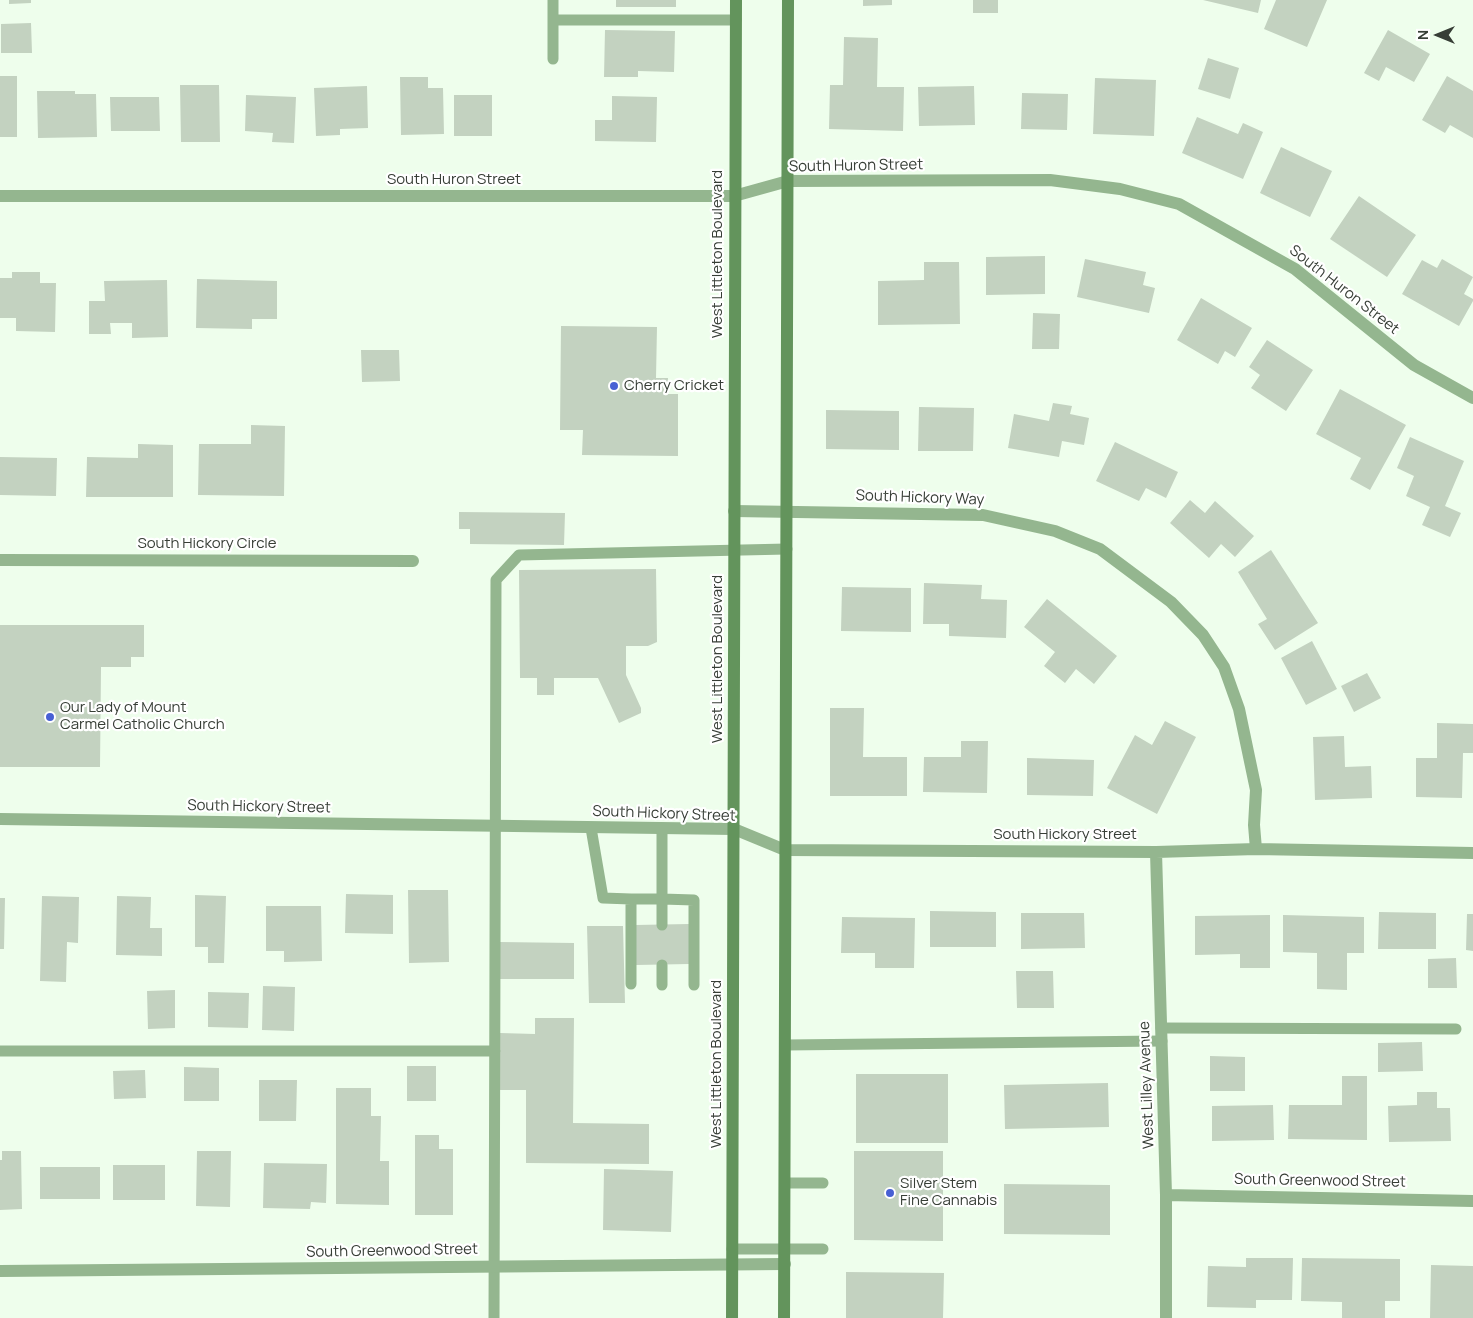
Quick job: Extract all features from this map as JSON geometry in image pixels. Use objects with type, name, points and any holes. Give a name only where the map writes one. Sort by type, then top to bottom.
[{"type":"main road","name":"West Littleton Boulevard","points":[[732,1318],[736,0]]},
{"type":"main road","points":[[784,1318],[788,512],[788,0]]},
{"type":"street","name":"South Huron Street","points":[[0,196],[734,196],[788,181],[1050,180],[1120,189],[1180,204],[1295,269],[1414,365],[1473,398]]},
{"type":"street","name":"South Hickory Way","points":[[734,512],[983,515],[1055,531],[1100,548],[1171,602],[1203,635],[1224,667],[1239,709],[1256,790],[1254,825],[1256,849]]},
{"type":"street","name":"South Hickory Circle","points":[[0,560],[413,561]]},
{"type":"street","name":"South Hickory Street","points":[[0,819],[734,830],[785,850],[1156,852],[1256,849],[1473,852]]},
{"type":"street","name":"West Lilley Avenue","points":[[1156,852],[1166,1195],[1166,1318]]},
{"type":"street","name":"South Greenwood Street","points":[[1166,1195],[1473,1201]]},
{"type":"street","name":"South Greenwood Street","points":[[0,1271],[785,1264]]},
{"type":"lane","points":[[553,0],[553,59]]},
{"type":"lane","points":[[553,20],[736,20]]},
{"type":"lane","points":[[494,1318],[496,580],[519,556],[787,548]]},
{"type":"lane","points":[[591,828],[603,898],[694,900],[694,985]]},
{"type":"lane","points":[[662,829],[662,925]]},
{"type":"lane","points":[[631,900],[631,984]]},
{"type":"lane","points":[[662,965],[662,985]]},
{"type":"lane","points":[[785,1045],[1456,1029]]},
{"type":"lane","points":[[0,1051],[495,1051]]},
{"type":"lane","points":[[785,1183],[823,1183]]},
{"type":"lane","points":[[732,1249],[823,1249]]},
{"type":"building","points":[[9,0],[31,0],[31,3],[9,4]]},
{"type":"building","points":[[616,0],[676,0],[676,7],[616,7]]},
{"type":"building","points":[[863,0],[892,0],[892,5],[863,6]]},
{"type":"building","points":[[973,0],[998,0],[998,13],[973,13]]},
{"type":"building","points":[[1203,0],[1261,0],[1258,13]]},
{"type":"building","points":[[1276,0],[1327,0],[1307,47],[1264,29]]},
{"type":"building","points":[[31,23],[32,53],[1,53],[1,24]]},
{"type":"building","points":[[605,30],[675,31],[674,72],[638,71],[638,77],[604,77]]},
{"type":"building","points":[[1388,30],[1430,54],[1414,82],[1386,67],[1379,81],[1364,73]]},
{"type":"building","points":[[844,37],[878,38],[877,87],[904,87],[903,131],[829,129],[830,85],[843,85]]},
{"type":"building","points":[[1208,58],[1239,68],[1230,99],[1198,89]]},
{"type":"building","points":[[0,76],[17,76],[17,137],[0,137]]},
{"type":"building","points":[[1447,76],[1473,91],[1473,138],[1450,125],[1445,133],[1422,120]]},
{"type":"building","points":[[400,77],[428,77],[428,88],[443,88],[444,134],[401,135]]},
{"type":"building","points":[[1095,78],[1156,80],[1154,136],[1093,134]]},
{"type":"building","points":[[180,85],[219,85],[220,142],[181,142]]},
{"type":"building","points":[[367,86],[368,128],[340,129],[340,135],[316,136],[314,88]]},
{"type":"building","points":[[974,86],[975,125],[919,126],[918,87]]},
{"type":"building","points":[[37,91],[75,91],[75,94],[96,94],[97,137],[38,138]]},
{"type":"building","points":[[1022,93],[1068,94],[1067,130],[1021,129]]},
{"type":"building","points":[[246,95],[296,97],[294,143],[272,142],[273,133],[245,131]]},
{"type":"building","points":[[454,95],[492,95],[492,136],[454,136]]},
{"type":"building","points":[[612,96],[657,97],[656,142],[595,141],[595,120],[612,120]]},
{"type":"building","points":[[110,97],[159,97],[160,131],[111,131]]},
{"type":"building","points":[[1197,117],[1238,134],[1243,123],[1263,132],[1243,179],[1182,153]]},
{"type":"building","points":[[1281,147],[1332,171],[1310,217],[1260,193]]},
{"type":"building","points":[[1359,196],[1416,235],[1387,277],[1330,239]]},
{"type":"building","points":[[1045,256],[1045,294],[986,295],[986,257]]},
{"type":"building","points":[[1085,259],[1146,272],[1143,285],[1155,288],[1149,313],[1077,297]]},
{"type":"building","points":[[1442,259],[1473,277],[1464,294],[1473,299],[1473,301],[1459,326],[1402,294],[1422,260],[1437,268]]},
{"type":"building","points":[[924,262],[959,262],[960,324],[878,325],[878,281],[924,280]]},
{"type":"building","points":[[12,272],[40,272],[40,283],[56,283],[55,332],[16,331],[16,318],[0,318],[0,278],[12,278]]},
{"type":"building","points":[[197,279],[277,281],[277,319],[252,319],[252,329],[196,328]]},
{"type":"building","points":[[167,280],[168,337],[132,338],[132,323],[110,323],[111,334],[89,334],[89,301],[105,301],[104,281]]},
{"type":"building","points":[[1201,298],[1252,328],[1235,357],[1225,351],[1218,364],[1177,340]]},
{"type":"building","points":[[1033,313],[1060,314],[1059,349],[1032,349]]},
{"type":"building","name":"Cherry Cricket","points":[[561,326],[657,327],[656,378],[668,378],[667,394],[678,394],[678,456],[582,455],[583,430],[560,430]]},
{"type":"building","points":[[1267,340],[1313,370],[1286,411],[1251,388],[1260,375],[1249,367]]},
{"type":"building","points":[[361,350],[399,350],[400,381],[362,382]]},
{"type":"building","points":[[1340,389],[1406,425],[1370,490],[1350,479],[1361,458],[1316,434]]},
{"type":"building","points":[[1053,403],[1072,406],[1070,414],[1089,418],[1084,445],[1062,441],[1059,457],[1008,448],[1014,414],[1049,421]]},
{"type":"building","points":[[919,407],[974,408],[973,451],[918,451]]},
{"type":"building","points":[[826,410],[899,411],[899,450],[826,449]]},
{"type":"building","points":[[251,425],[285,426],[284,496],[198,495],[199,444],[251,444]]},
{"type":"building","points":[[1410,437],[1464,461],[1445,506],[1461,513],[1450,537],[1422,525],[1430,507],[1406,496],[1414,476],[1397,468]]},
{"type":"building","points":[[1115,442],[1178,472],[1166,498],[1146,488],[1139,501],[1096,481]]},
{"type":"building","points":[[138,444],[173,445],[173,497],[86,497],[87,457],[138,458]]},
{"type":"building","points":[[0,457],[57,458],[56,496],[0,495]]},
{"type":"building","points":[[1190,500],[1205,513],[1215,501],[1254,536],[1235,557],[1221,544],[1209,558],[1170,523]]},
{"type":"building","points":[[459,512],[565,513],[564,545],[470,544],[470,529],[459,529]]},
{"type":"building","points":[[1271,550],[1318,623],[1275,650],[1258,624],[1267,619],[1238,572]]},
{"type":"building","points":[[656,569],[657,642],[648,646],[626,646],[626,675],[641,708],[641,713],[619,723],[598,678],[554,678],[554,695],[537,695],[537,678],[520,678],[519,570]]},
{"type":"building","points":[[924,583],[982,585],[981,599],[1007,600],[1006,638],[949,636],[949,624],[923,624]]},
{"type":"building","points":[[842,587],[911,588],[911,632],[841,631]]},
{"type":"building","points":[[1047,599],[1117,656],[1094,684],[1076,669],[1065,683],[1044,666],[1055,652],[1024,627]]},
{"type":"building","name":"Our Lady of Mount Carmel Catholic Church","points":[[0,625],[144,625],[144,657],[131,657],[131,667],[101,667],[100,767],[0,767]]},
{"type":"building","points":[[1312,641],[1337,689],[1306,705],[1281,658]]},
{"type":"building","points":[[1367,673],[1381,698],[1354,712],[1341,686]]},
{"type":"building","points":[[830,708],[864,708],[863,757],[907,757],[907,796],[830,796]]},
{"type":"building","points":[[1165,721],[1196,737],[1157,814],[1107,788],[1135,735],[1152,745]]},
{"type":"building","points":[[1437,723],[1473,724],[1473,753],[1463,753],[1462,798],[1416,797],[1416,758],[1437,758]]},
{"type":"building","points":[[1344,736],[1345,767],[1371,766],[1372,798],[1315,800],[1313,737]]},
{"type":"building","points":[[961,741],[988,741],[987,793],[923,792],[924,757],[961,757]]},
{"type":"building","points":[[1027,758],[1094,760],[1093,796],[1027,795]]},
{"type":"building","points":[[408,890],[448,890],[449,962],[409,963]]},
{"type":"building","points":[[346,894],[393,895],[393,934],[345,933]]},
{"type":"building","points":[[195,895],[226,896],[224,963],[208,963],[208,947],[195,947]]},
{"type":"building","points":[[42,896],[79,897],[78,943],[67,942],[66,982],[40,981]]},
{"type":"building","points":[[117,896],[151,897],[150,928],[162,928],[162,956],[116,955]]},
{"type":"building","points":[[0,898],[5,898],[4,949],[0,949]]},
{"type":"building","points":[[266,906],[321,906],[322,961],[284,962],[284,951],[266,951]]},
{"type":"building","points":[[930,911],[996,912],[996,947],[930,947]]},
{"type":"building","points":[[1379,912],[1436,913],[1436,949],[1378,949]]},
{"type":"building","points":[[1021,913],[1084,913],[1085,948],[1021,949]]},
{"type":"building","points":[[1467,914],[1473,914],[1473,951],[1466,950]]},
{"type":"building","points":[[1270,915],[1270,968],[1240,968],[1240,954],[1195,955],[1195,916]]},
{"type":"building","points":[[1283,915],[1364,917],[1364,953],[1347,953],[1347,990],[1317,989],[1317,953],[1283,952]]},
{"type":"building","points":[[842,917],[915,918],[914,968],[875,968],[875,953],[841,953]]},
{"type":"building","points":[[689,924],[689,964],[636,965],[635,925]]},
{"type":"building","points":[[587,926],[623,926],[625,1003],[589,1003]]},
{"type":"building","points":[[500,942],[574,943],[574,979],[500,979]]},
{"type":"building","points":[[1456,958],[1457,988],[1428,988],[1428,959]]},
{"type":"building","points":[[1016,971],[1053,971],[1054,1008],[1017,1008]]},
{"type":"building","points":[[263,986],[295,987],[294,1031],[262,1030]]},
{"type":"building","points":[[175,990],[175,1028],[148,1029],[147,991]]},
{"type":"building","points":[[208,992],[249,993],[248,1028],[208,1027]]},
{"type":"building","points":[[535,1018],[574,1018],[573,1123],[649,1124],[649,1164],[526,1163],[526,1090],[500,1090],[500,1033],[535,1034]]},
{"type":"building","points":[[1422,1042],[1423,1071],[1378,1072],[1378,1043]]},
{"type":"building","points":[[1210,1056],[1245,1057],[1245,1091],[1210,1091]]},
{"type":"building","points":[[407,1066],[436,1066],[436,1101],[407,1101]]},
{"type":"building","points":[[184,1067],[219,1068],[219,1101],[184,1101]]},
{"type":"building","points":[[145,1070],[146,1098],[114,1099],[113,1071]]},
{"type":"building","points":[[856,1074],[948,1074],[948,1143],[856,1143]]},
{"type":"building","points":[[1342,1076],[1367,1076],[1367,1140],[1288,1139],[1289,1105],[1342,1105]]},
{"type":"building","points":[[259,1080],[297,1080],[296,1121],[259,1121]]},
{"type":"building","points":[[1108,1083],[1109,1127],[1005,1129],[1004,1085]]},
{"type":"building","points":[[336,1088],[371,1088],[371,1116],[381,1116],[380,1161],[389,1161],[389,1205],[336,1204]]},
{"type":"building","points":[[1417,1092],[1437,1092],[1437,1108],[1450,1108],[1451,1141],[1389,1142],[1388,1106],[1417,1105]]},
{"type":"building","points":[[1273,1105],[1274,1140],[1212,1141],[1212,1106]]},
{"type":"building","points":[[415,1135],[439,1135],[439,1149],[453,1149],[453,1215],[415,1215]]},
{"type":"building","points":[[2,1151],[21,1151],[22,1209],[0,1210],[0,1160],[2,1160]]},
{"type":"building","points":[[197,1151],[231,1151],[230,1207],[196,1206]]},
{"type":"building","points":[[854,1151],[943,1151],[943,1241],[854,1240]]},
{"type":"building","points":[[264,1163],[327,1164],[326,1203],[311,1202],[310,1209],[263,1208]]},
{"type":"building","points":[[113,1165],[165,1165],[165,1200],[113,1200]]},
{"type":"building","points":[[40,1167],[100,1167],[100,1199],[40,1199]]},
{"type":"building","points":[[604,1169],[673,1171],[671,1232],[603,1230]]},
{"type":"building","points":[[1004,1184],[1110,1185],[1110,1235],[1004,1234]]},
{"type":"building","points":[[1246,1258],[1293,1258],[1292,1300],[1256,1300],[1256,1308],[1207,1307],[1208,1266],[1246,1267]]},
{"type":"building","points":[[1302,1258],[1400,1259],[1400,1301],[1385,1301],[1385,1318],[1342,1318],[1342,1302],[1301,1301]]},
{"type":"building","points":[[1431,1265],[1473,1266],[1473,1318],[1430,1318]]},
{"type":"building","points":[[846,1272],[944,1273],[943,1318],[846,1318]]},
{"type":"place","name":"Cherry Cricket","points":[[614,386]]},
{"type":"place","name":"Our Lady of Mount Carmel Catholic Church","points":[[50,717]]},
{"type":"place","name":"Silver Stem Fine Cannabis","points":[[890,1193]]}]
